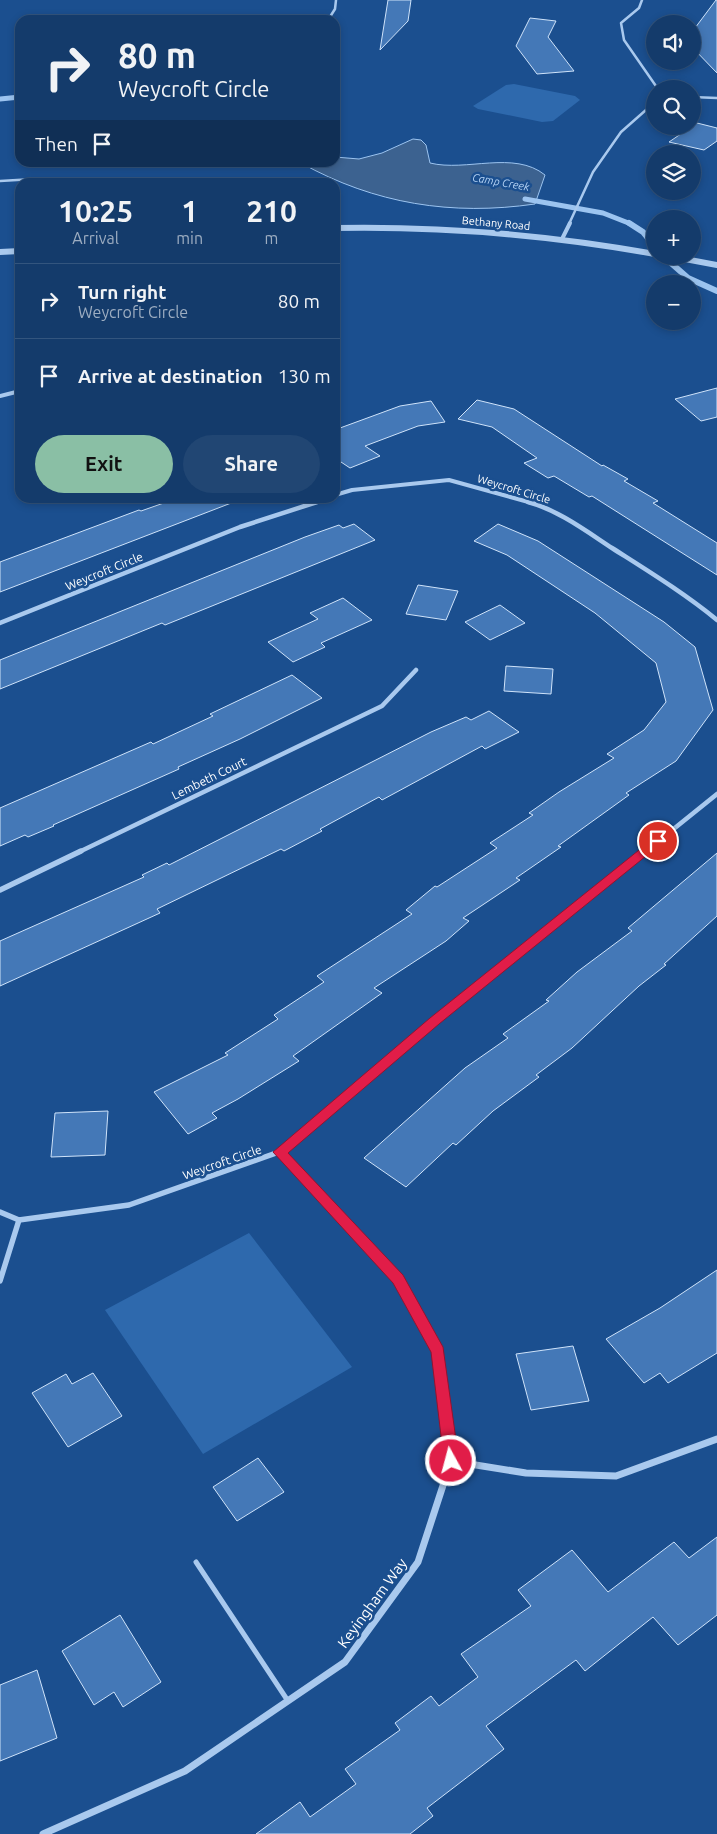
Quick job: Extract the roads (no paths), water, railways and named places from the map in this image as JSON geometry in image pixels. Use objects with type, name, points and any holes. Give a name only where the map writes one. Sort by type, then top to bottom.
[{"type":"street","points":[[331,15],[335,9],[336,0]]},
{"type":"street","points":[[642,0],[639,8],[621,23],[624,40],[652,80]]},
{"type":"street","points":[[701,97],[717,98]]},
{"type":"street","points":[[562,239],[592,172],[621,132],[646,110]]},
{"type":"street","points":[[0,181],[15,180]]},
{"type":"street","name":"Bethany Road","points":[[340,228],[430,228],[562,239],[646,253]]},
{"type":"street","points":[[0,252],[15,251]]},
{"type":"street","points":[[701,262],[717,265]]},
{"type":"street","points":[[0,396],[15,392]]},
{"type":"street","name":"Weycroft Circle","points":[[340,494],[352,490],[449,480],[543,506],[681,592],[717,620]]},
{"type":"street","name":"Weycroft Circle","points":[[0,623],[240,527],[314,503]]},
{"type":"street","name":"Lembeth Court","points":[[0,890],[382,706],[416,670]]},
{"type":"street","name":"Weycroft Circle","points":[[18,1220],[129,1205],[279,1152],[443,1014],[717,794]]},
{"type":"street","name":"Keyingham Way","points":[[43,1834],[185,1771],[344,1662],[418,1562],[451,1461],[438,1351],[398,1279],[279,1152]]},
{"type":"street","points":[[0,1212],[18,1220],[0,1281]]},
{"type":"street","points":[[451,1461],[526,1472],[616,1476],[717,1438]]},
{"type":"lane","points":[[196,1562],[288,1701]]},
{"type":"water","points":[[413,139],[421,140],[426,145],[430,163],[444,165],[519,164],[533,168],[545,175],[535,204],[474,208],[444,207],[386,197],[357,188],[340,181],[340,178],[332,178],[309,167],[340,167],[340,157],[359,159],[382,153]]},
{"type":"waterway","name":"Camp Creek","points":[[0,99],[15,98]]},
{"type":"waterway","name":"Camp Creek","points":[[525,199],[603,213],[630,224]]},
{"type":"waterway","name":"Camp Creek","points":[[630,224],[646,236]]},
{"type":"waterway","name":"Camp Creek","points":[[673,265],[688,278],[717,291]]}]
